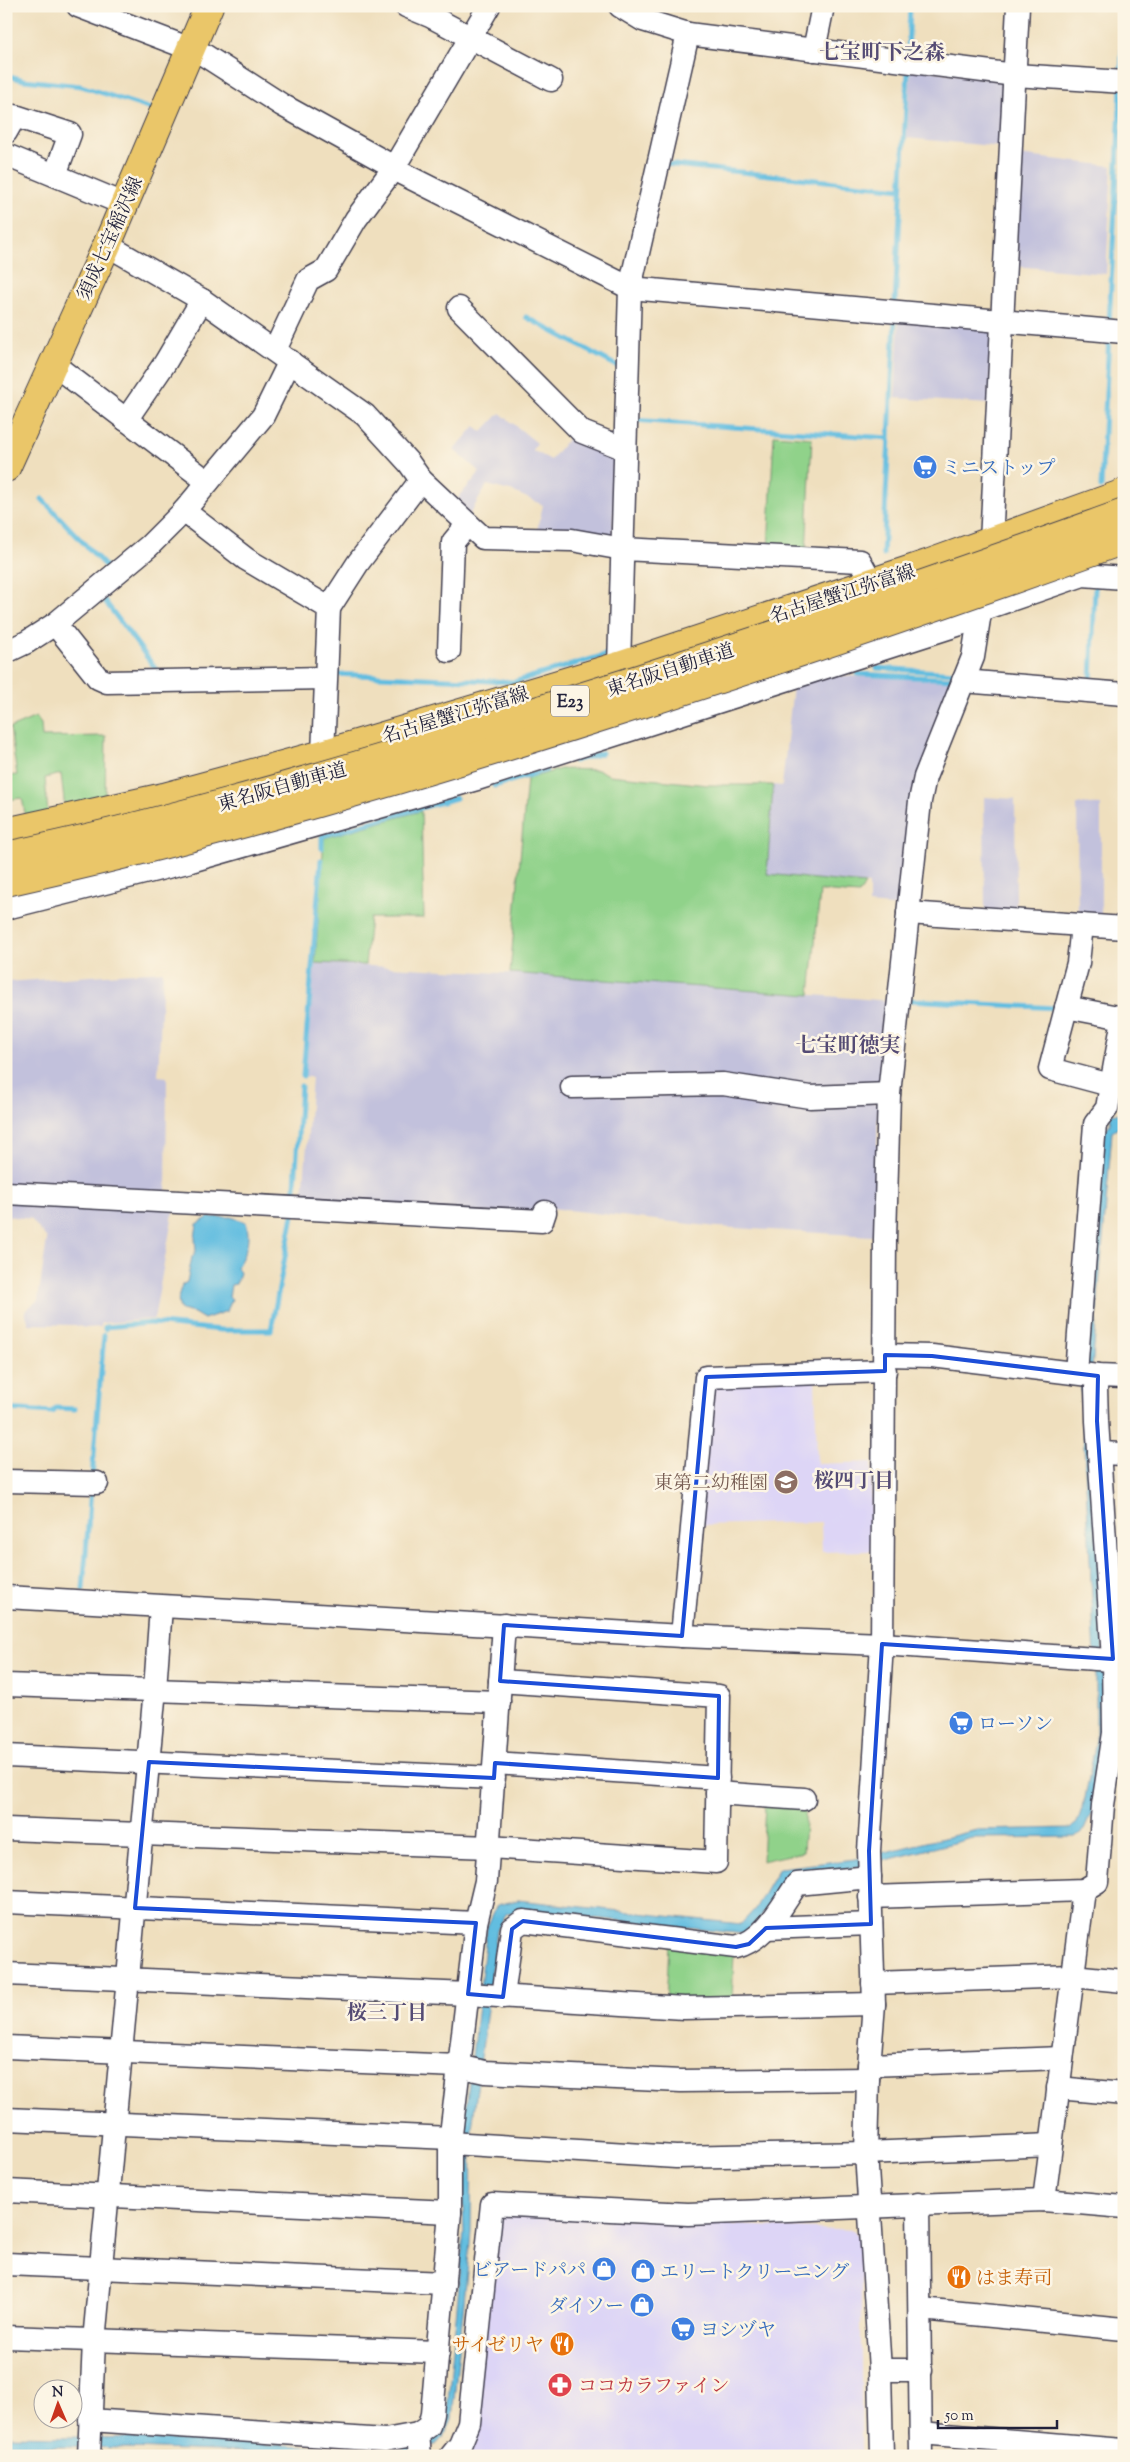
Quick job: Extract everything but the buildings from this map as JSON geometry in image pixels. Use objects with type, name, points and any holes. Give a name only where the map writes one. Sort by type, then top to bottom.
[{"type":"main road","name":"須成七宝稲沢線","points":[[6,468],[106,245],[209,6]]},
{"type":"main road","name":"名古屋蟹江弥富線","points":[[6,832],[164,797],[323,754],[619,666],[872,583],[1124,493]]},
{"type":"main road","name":"東名阪自動車道","points":[[6,856],[206,808],[658,674],[968,570],[1124,513]]},
{"type":"main road","name":"東名阪自動車道","points":[[6,882],[212,832],[496,750],[819,647],[1124,540]]},
{"type":"street","points":[[78,6],[201,53],[282,105],[393,168],[630,288],[1124,332]]},
{"type":"street","points":[[406,6],[430,16],[551,80]]},
{"type":"street","points":[[6,652],[27,642],[55,624],[149,546],[184,511],[263,416],[308,280],[321,275],[326,270],[356,219],[393,168],[489,6]]},
{"type":"street","points":[[620,6],[643,20],[688,34],[1015,75],[1124,82]]},
{"type":"street","points":[[814,50],[823,6]]},
{"type":"street","points":[[882,2456],[880,2370],[868,2208],[866,2153],[868,2072],[874,1993],[869,1873],[882,1644],[885,1239],[890,1094],[920,801],[925,777],[973,656],[991,542],[1018,6]]},
{"type":"street","points":[[619,666],[630,288],[688,34]]},
{"type":"street","points":[[6,132],[15,116],[70,134],[55,176]]},
{"type":"street","points":[[6,155],[124,204]]},
{"type":"street","points":[[106,245],[202,300],[365,415],[409,463],[421,480],[483,538],[572,540],[623,549],[860,561],[872,583]]},
{"type":"street","points":[[126,420],[165,363],[202,300]]},
{"type":"street","points":[[459,308],[582,432],[625,449]]},
{"type":"street","points":[[53,364],[208,482]]},
{"type":"street","points":[[323,754],[324,678],[329,608],[358,563],[421,480]]},
{"type":"street","points":[[184,511],[246,559],[329,608]]},
{"type":"street","points":[[449,650],[453,542],[468,524]]},
{"type":"street","points":[[6,908],[191,861],[442,790],[980,614],[1083,574],[1124,578]]},
{"type":"street","points":[[55,624],[98,678],[107,682],[324,678]]},
{"type":"street","points":[[963,681],[1124,694]]},
{"type":"street","points":[[908,913],[1124,928]]},
{"type":"street","points":[[1082,925],[1078,963],[1050,1069],[1110,1085]]},
{"type":"street","points":[[1066,1008],[1123,1016],[1119,1061],[1110,1085],[1115,1108],[1095,1124],[1076,1374]]},
{"type":"street","points":[[572,1087],[723,1084],[810,1097],[890,1094]]},
{"type":"street","points":[[6,1193],[542,1221],[545,1212]]},
{"type":"street","points":[[682,1636],[706,1377],[885,1363],[932,1356],[1076,1374],[1124,1377]]},
{"type":"street","points":[[161,1606],[149,1762],[94,2340],[89,2438],[385,2440],[419,2443],[432,2414],[450,2212],[458,2143],[470,2069],[485,1996],[512,1930],[523,1922],[736,1947],[749,1944],[766,1928],[797,1884],[869,1873],[1084,1890],[1096,1882],[1103,1805],[1114,1733],[1119,1660],[1099,1453],[1096,1388],[1098,1376]]},
{"type":"street","points":[[1099,1453],[1124,1454]]},
{"type":"street","points":[[6,1481],[97,1483]]},
{"type":"street","points":[[6,1598],[682,1636],[882,1644],[1119,1660]]},
{"type":"street","points":[[485,1996],[476,1923],[486,1881],[504,1625]]},
{"type":"street","points":[[6,1684],[155,1689],[499,1691],[719,1696],[716,1862],[489,1847],[6,1829]]},
{"type":"street","points":[[6,1756],[149,1762],[494,1770],[718,1785],[804,1800]]},
{"type":"street","points":[[1044,2200],[1084,1890]]},
{"type":"street","points":[[6,1902],[476,1923]]},
{"type":"street","points":[[766,1928],[871,1924]]},
{"type":"street","points":[[6,1974],[485,1996],[684,2008],[1072,1976],[1124,1981]]},
{"type":"street","points":[[6,2047],[680,2081],[868,2072],[1062,2058]]},
{"type":"street","points":[[1058,2088],[1124,2094]]},
{"type":"street","points":[[6,2119],[458,2143],[676,2157],[866,2153],[1051,2145]]},
{"type":"street","points":[[6,2191],[450,2212]]},
{"type":"street","points":[[452,2456],[460,2445],[469,2423],[492,2204],[688,2214],[1044,2200],[1124,2207]]},
{"type":"street","points":[[918,2204],[921,2309],[921,2456]]},
{"type":"street","points":[[6,2264],[444,2283]]},
{"type":"street","points":[[921,2309],[1124,2329]]},
{"type":"street","points":[[6,2336],[438,2352]]},
{"type":"street","points":[[880,2370],[921,2370]]},
{"type":"street","points":[[921,2433],[1122,2446]]},
{"type":"highlighted area","points":[[885,1355],[932,1356],[1098,1376],[1097,1421],[1113,1659],[882,1644],[869,1851],[871,1924],[766,1928],[749,1944],[736,1947],[523,1921],[512,1929],[503,1997],[468,1994],[476,1923],[135,1908],[149,1762],[494,1778],[495,1763],[718,1778],[719,1696],[500,1681],[504,1625],[682,1636],[706,1377],[885,1371]]},
{"type":"shaded area","points":[[911,68],[1006,81],[1003,147],[907,138]]},
{"type":"shaded area","points":[[1018,155],[1112,166],[1106,274],[1014,266]]},
{"type":"shaded area","points":[[899,319],[993,327],[989,404],[895,398]]},
{"type":"shaded area","points":[[500,413],[537,443],[532,450],[551,460],[574,431],[618,453],[612,540],[536,535],[543,505],[514,492],[487,485],[467,519],[451,506],[480,472],[454,450],[475,426],[482,432]]},
{"type":"shaded area","points":[[822,675],[955,681],[901,907],[869,904],[869,884],[767,874],[773,785],[782,786],[793,686]]},
{"type":"shaded area","points":[[984,797],[1015,799],[1016,912],[985,912]]},
{"type":"shaded area","points":[[1077,804],[1101,805],[1101,918],[1078,916]]},
{"type":"shaded area","points":[[315,963],[578,977],[891,1001],[883,1083],[723,1092],[878,1103],[875,1232],[872,1236],[717,1227],[542,1207],[539,1216],[308,1203],[303,1197],[312,1078],[305,1076]]},
{"type":"shaded area","points":[[163,971],[158,1076],[167,1077],[166,1195],[6,1185],[6,982]]},
{"type":"shaded area","points":[[13,1199],[174,1208],[154,1319],[101,1323],[101,1327],[85,1328],[75,1325],[29,1324],[25,1311],[38,1300],[47,1239],[31,1219],[6,1216],[7,1205]]},
{"type":"shaded area","name":"東第二幼稚園","points":[[815,1378],[817,1464],[872,1462],[871,1551],[822,1552],[821,1522],[696,1525],[711,1382]]},
{"type":"shaded area","name":"ヨシヅヤ","points":[[503,2212],[853,2231],[861,2239],[861,2456],[463,2456],[498,2216]]},
{"type":"green space","points":[[774,435],[812,438],[806,552],[768,550]]},
{"type":"green space","points":[[36,717],[41,724],[42,737],[106,736],[105,800],[65,810],[61,774],[45,778],[48,814],[26,819],[22,798],[6,800],[6,776],[17,775],[10,728]]},
{"type":"green space","points":[[560,769],[599,770],[609,775],[708,785],[773,785],[767,874],[865,884],[859,894],[820,891],[810,995],[510,973],[527,779]]},
{"type":"green space","points":[[421,811],[424,918],[370,918],[365,965],[315,963],[324,838]]},
{"type":"green space","points":[[765,1805],[806,1807],[803,1852],[762,1861]]},
{"type":"green space","points":[[669,1945],[734,1952],[732,2002],[666,2002]]},
{"type":"water","points":[[1111,1113],[1124,1114],[1124,1124],[1112,1132],[1092,1370],[1106,1735],[1094,1807],[1084,1830],[1075,1837],[973,1838],[855,1868],[785,1876],[762,1915],[745,1934],[528,1911],[516,1911],[506,1914],[497,1930],[472,2129],[471,2233],[452,2419],[438,2443],[428,2451],[414,2456],[6,2447],[6,2436],[139,2438],[388,2450],[414,2447],[433,2437],[439,2430],[447,2412],[464,2232],[461,2153],[487,1927],[497,1905],[518,1900],[741,1924],[755,1909],[779,1868],[856,1859],[977,1830],[1071,1828],[1077,1823],[1084,1803],[1096,1740],[1096,1676],[1081,1389],[1104,1131],[1110,1124]]},
{"type":"water","points":[[209,1217],[231,1217],[246,1222],[248,1240],[237,1267],[240,1273],[236,1284],[231,1285],[229,1297],[232,1299],[227,1311],[204,1319],[194,1313],[181,1310],[178,1301],[182,1285],[187,1282],[192,1257],[196,1251],[197,1224]]},
{"type":"waterway","points":[[908,55],[910,6]]},
{"type":"waterway","points":[[1121,73],[1124,23]]},
{"type":"waterway","points":[[895,304],[908,70]]},
{"type":"waterway","points":[[6,75],[24,80],[81,86],[154,110]]},
{"type":"waterway","points":[[1109,324],[1121,88]]},
{"type":"waterway","points":[[665,164],[901,189]]},
{"type":"waterway","points":[[526,317],[621,368]]},
{"type":"waterway","points":[[883,555],[895,318]]},
{"type":"waterway","points":[[1101,487],[1109,337]]},
{"type":"waterway","points":[[633,420],[889,438]]},
{"type":"waterway","points":[[42,499],[109,570]]},
{"type":"waterway","points":[[1091,680],[1095,588]]},
{"type":"waterway","points":[[101,596],[159,673]]},
{"type":"waterway","points":[[333,674],[514,682],[612,653]]},
{"type":"waterway","points":[[877,668],[956,673]]},
{"type":"waterway","points":[[858,674],[955,679]]},
{"type":"waterway","points":[[574,761],[602,753]]},
{"type":"waterway","points":[[494,786],[546,770]]},
{"type":"waterway","points":[[322,848],[322,836],[456,798]]},
{"type":"waterway","points":[[303,1076],[321,860]]},
{"type":"waterway","points":[[910,1000],[1056,1008]]},
{"type":"waterway","points":[[294,1203],[301,1086]]},
{"type":"waterway","points":[[105,1329],[105,1327],[151,1323],[221,1330],[271,1330],[293,1215]]},
{"type":"waterway","points":[[92,1477],[104,1335]]},
{"type":"waterway","points":[[6,1409],[52,1412],[56,1408],[75,1409]]},
{"type":"waterway","points":[[83,1589],[91,1489]]},
{"type":"place","name":"ミニストップ","points":[[925,467]]},
{"type":"place","name":"東第二幼稚園","points":[[786,1482]]},
{"type":"place","name":"ローソン","points":[[961,1723]]},
{"type":"place","name":"ビアードパパ","points":[[604,2269]]},
{"type":"place","name":"エリートクリーニング","points":[[643,2271]]},
{"type":"place","name":"はま寿司","points":[[959,2277]]},
{"type":"place","name":"ダイソー","points":[[642,2305]]},
{"type":"place","name":"ヨシヅヤ","points":[[683,2329]]},
{"type":"place","name":"サイゼリヤ","points":[[562,2344]]},
{"type":"place","name":"ココカラファイン","points":[[560,2385]]},
{"type":"district","name":"七宝町下之森","points":[[882,52]]},
{"type":"district","name":"七宝町徳実","points":[[848,1045]]},
{"type":"district","name":"桜四丁目","points":[[854,1480]]},
{"type":"district","name":"桜三丁目","points":[[387,2012]]}]
